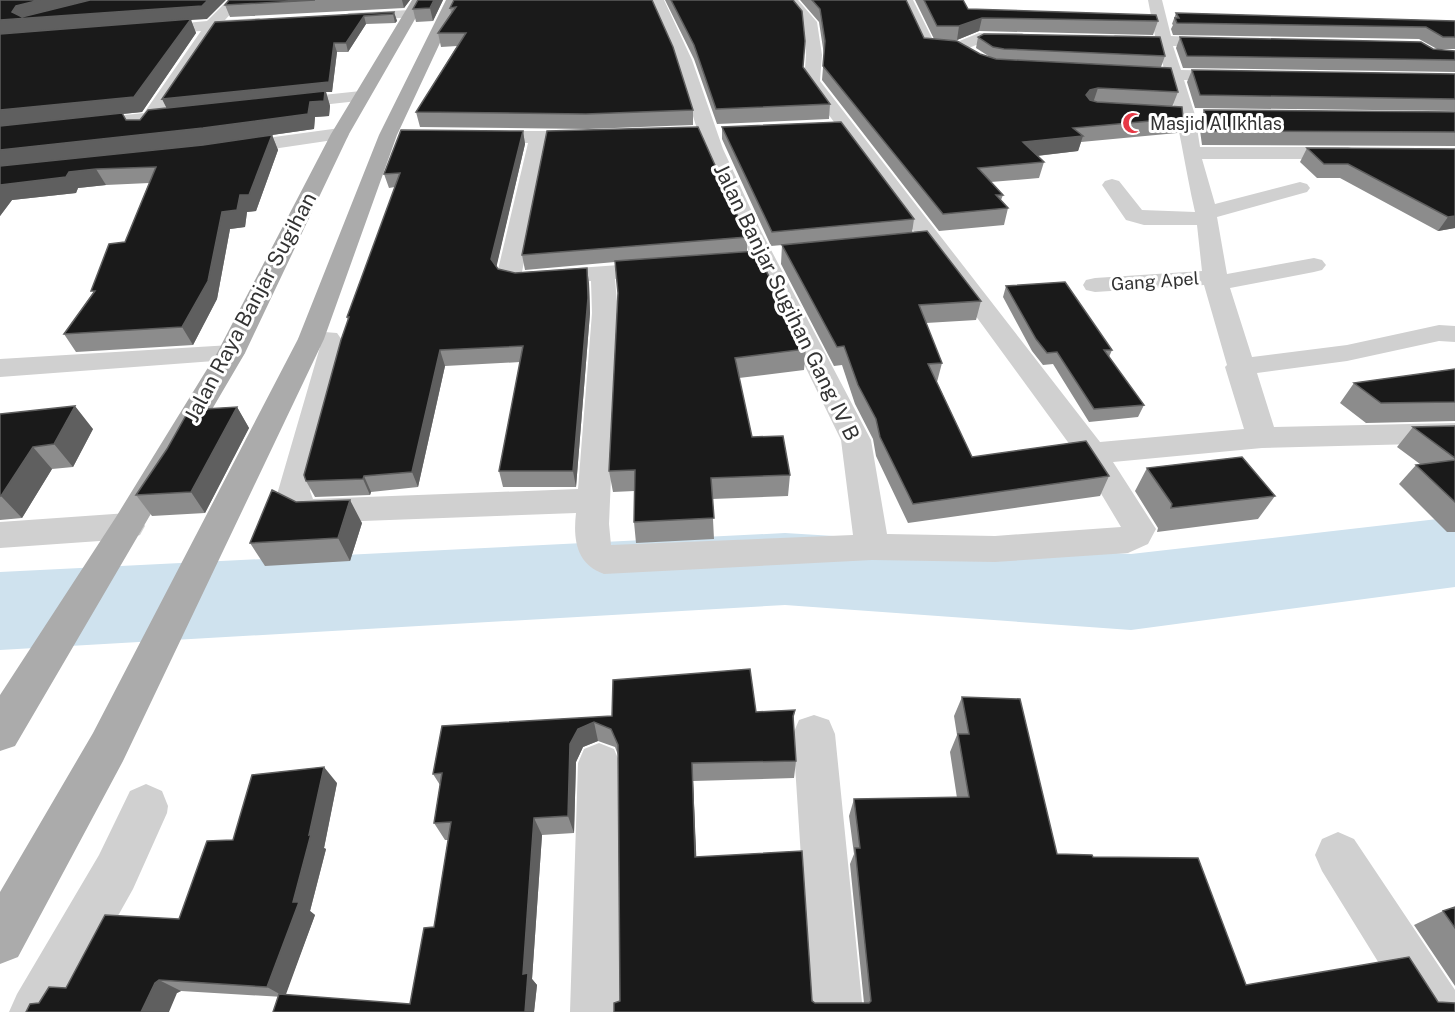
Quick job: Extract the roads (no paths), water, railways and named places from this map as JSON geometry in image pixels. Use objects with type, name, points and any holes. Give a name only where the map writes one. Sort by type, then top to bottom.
[{"type":"main road","points":[[0,939],[108,747],[311,339],[453,0]]},
{"type":"main road","name":"Jalan Raya Banjar Sugihan","points":[[0,732],[96,574],[128,526],[231,353],[339,134],[415,7]]},
{"type":"street","points":[[137,135],[212,25],[236,0]]},
{"type":"street","name":"Jalan Banjar Sugihan Gang IV B","points":[[657,0],[684,60],[713,149],[763,258],[856,440],[872,547]]},
{"type":"street","points":[[603,274],[605,313],[592,546],[596,554],[604,560],[872,547],[995,549],[1128,540],[1136,536],[1139,530],[1092,453],[920,241],[834,126],[812,81],[814,55],[810,22],[791,0]]},
{"type":"street","points":[[906,0],[927,46],[959,46],[979,38],[1037,39]]},
{"type":"street","points":[[1155,0],[1173,75],[1186,116],[1191,153],[1206,216],[1215,280],[1239,368],[1262,438]]},
{"type":"street","points":[[329,18],[415,7]]},
{"type":"street","points":[[129,31],[270,22]]},
{"type":"street","points":[[1094,40],[1233,42]]},
{"type":"street","points":[[959,46],[976,57]]},
{"type":"street","points":[[1115,73],[1255,76]]},
{"type":"street","points":[[264,106],[361,96]]},
{"type":"street","points":[[0,134],[207,112]]},
{"type":"street","points":[[1163,114],[1209,116]]},
{"type":"street","points":[[210,152],[339,134]]},
{"type":"street","points":[[462,137],[612,136]]},
{"type":"street","points":[[539,137],[509,274],[511,277],[519,279],[684,267]]},
{"type":"street","points":[[1191,153],[1371,153]]},
{"type":"street","points":[[1112,185],[1134,215],[1143,218],[1206,216],[1300,188]]},
{"type":"street","name":"Gang Apel","points":[[1095,285],[1215,280],[1314,265]]},
{"type":"street","points":[[1239,368],[1347,353],[1450,329]]},
{"type":"street","points":[[311,339],[328,339],[334,346],[294,491],[294,499],[302,508],[309,511],[594,500]]},
{"type":"street","points":[[0,368],[231,353]]},
{"type":"street","points":[[1092,453],[1262,438],[1455,433]]},
{"type":"street","points":[[0,536],[128,526]]},
{"type":"street","points":[[814,734],[837,1012]]},
{"type":"street","points":[[596,1012],[599,763]]},
{"type":"street","points":[[34,1012],[116,872],[138,828],[146,806]]},
{"type":"street","points":[[1338,855],[1439,1012]]},
{"type":"waterway","points":[[0,611],[785,569],[1131,592],[1455,552]]},
{"type":"place","name":"Masjid Al Ikhlas","points":[[1133,123]]}]
